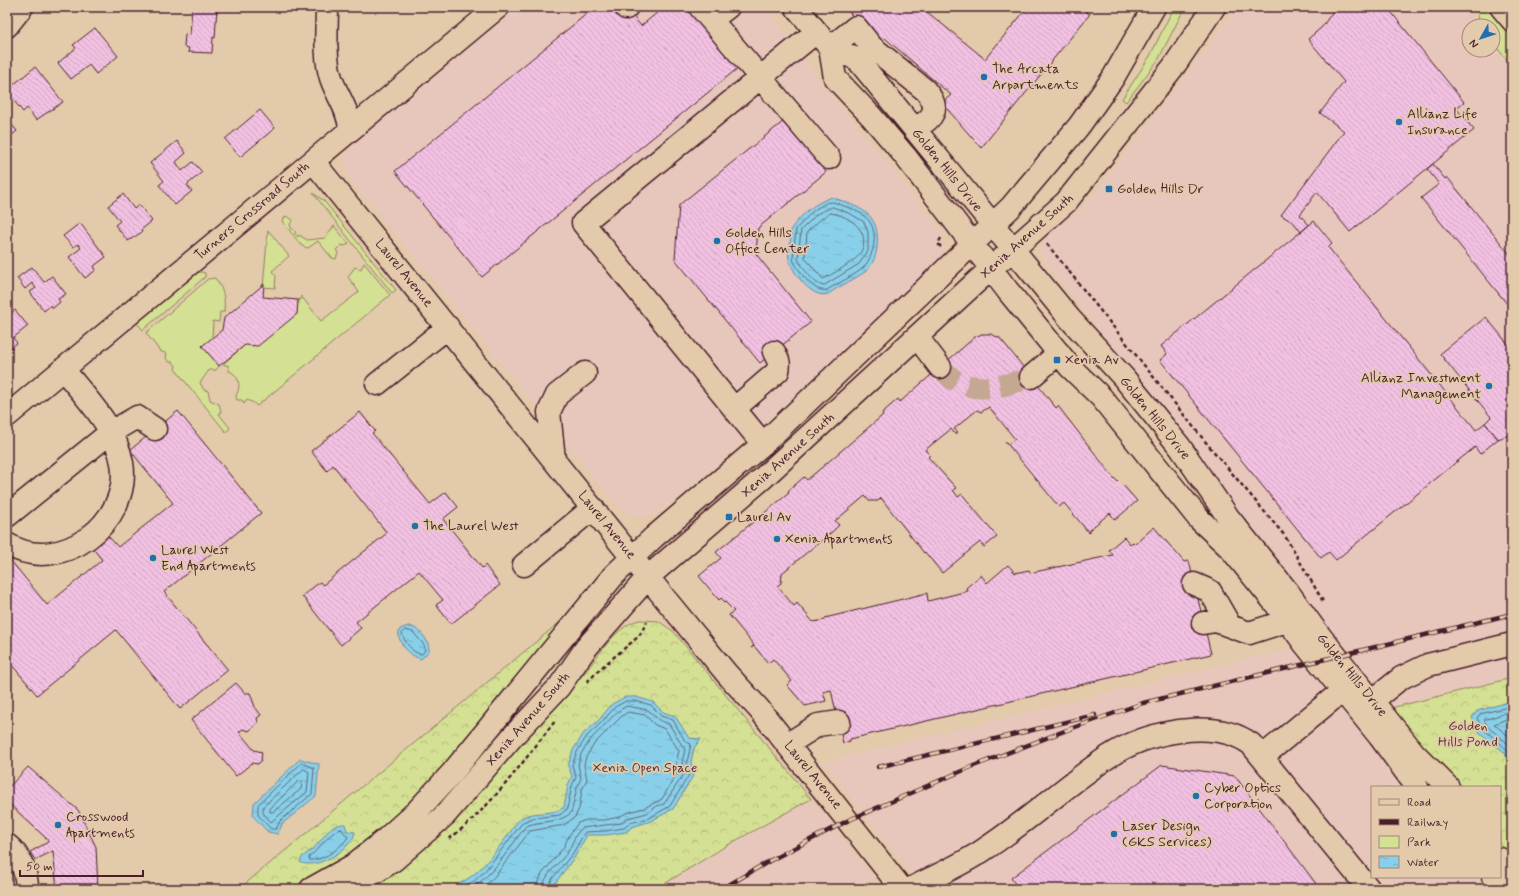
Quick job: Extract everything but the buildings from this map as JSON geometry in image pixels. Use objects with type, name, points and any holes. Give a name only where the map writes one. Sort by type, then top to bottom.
[{"type":"main road","points":[[7,26],[22,7]]},
{"type":"main road","points":[[327,7],[328,59],[331,77],[350,120],[350,129]]},
{"type":"main road","name":"Turners Crossroad South","points":[[7,416],[498,7]]},
{"type":"main road","name":"Golden Hills Drive","points":[[796,7],[830,48],[857,59],[1095,348],[1124,378],[1180,447],[1228,517],[1366,706],[1417,786]]},
{"type":"main road","name":"Xenia Avenue South","points":[[311,889],[352,866],[386,839],[417,810],[452,773],[614,576],[633,557],[763,444],[993,225],[1039,175],[1079,126],[1113,78],[1154,7]]},
{"type":"main road","name":"Xenia Avenue South","points":[[349,889],[394,860],[445,815],[513,736],[559,687],[586,648],[648,577],[763,478],[1075,193],[1174,66],[1214,7]]},
{"type":"main road","points":[[1501,7],[1512,20]]},
{"type":"main road","points":[[713,11],[761,77],[829,158]]},
{"type":"main road","points":[[830,48],[856,27],[872,47],[925,90],[933,98],[935,107],[934,113],[924,123],[914,129]]},
{"type":"main road","points":[[763,444],[584,223],[816,32]]},
{"type":"main road","name":"Golden Hills Drive","points":[[830,48],[835,78],[871,116],[1059,353],[1101,397],[1199,519],[1230,548],[1275,603],[1287,621],[1342,691],[1366,706],[1447,786]]},
{"type":"main road","name":"Laurel Avenue","points":[[313,161],[722,668],[788,744],[902,889]]},
{"type":"main road","points":[[377,384],[448,327]]},
{"type":"main road","points":[[917,336],[940,367]]},
{"type":"main road","points":[[734,409],[778,371],[780,366],[774,352]]},
{"type":"main road","points":[[1031,377],[1059,353]]},
{"type":"main road","points":[[7,544],[29,552],[46,554],[60,553],[76,546],[93,534],[110,517],[118,504],[124,486],[122,463],[111,432],[63,369]]},
{"type":"main road","points":[[554,459],[549,412],[557,395],[585,373]]},
{"type":"main road","points":[[7,516],[111,432],[137,417],[155,429]]},
{"type":"main road","points":[[524,565],[593,508]]},
{"type":"main road","points":[[1194,584],[1210,591],[1230,626]]},
{"type":"main road","points":[[1203,622],[1216,621],[1249,633],[1287,621]]},
{"type":"main road","points":[[1366,706],[1401,678],[1428,665],[1512,644]]},
{"type":"main road","points":[[1262,757],[1342,691]]},
{"type":"main road","points":[[788,744],[818,725],[838,717]]},
{"type":"main road","points":[[910,889],[984,850],[1110,756],[1136,744],[1179,731],[1210,729],[1241,736],[1251,744],[1369,889]]},
{"type":"main road","points":[[7,845],[12,849],[21,863],[27,880],[27,889]]},
{"type":"main road","points":[[1501,860],[1512,874]]},
{"type":"main road","points":[[1494,878],[1503,889]]},
{"type":"path","points":[[942,236],[938,244],[944,251]]},
{"type":"path","points":[[1044,241],[1204,440],[1285,536],[1324,603]]},
{"type":"shaded area","points":[[517,7],[767,7],[823,84],[937,225],[941,232],[944,248],[941,260],[877,323],[717,465],[655,515],[639,517],[627,514],[611,499],[345,170],[346,155],[354,143]]},
{"type":"shaded area","points":[[1238,7],[1464,7],[1473,18],[1461,18],[1461,58],[1501,58],[1501,53],[1512,66],[1512,678],[1391,708],[1406,786],[1371,786],[1371,878],[1477,878],[1488,889],[923,889],[823,762],[1334,638],[1238,521],[1187,439],[1045,263],[1040,250],[1042,243],[1054,230],[1087,203]]},
{"type":"shaded area","points":[[811,799],[874,878],[852,889],[656,889],[726,846]]},
{"type":"green space","points":[[1174,7],[1185,7],[1158,60],[1126,102],[1122,99],[1150,56]]},
{"type":"green space","points":[[1464,7],[1486,7],[1496,18],[1478,18],[1478,13],[1472,9],[1466,10]]},
{"type":"green space","points":[[1501,24],[1512,37],[1512,66],[1501,53]]},
{"type":"green space","points":[[313,193],[324,201],[396,290],[392,293]]},
{"type":"green space","points":[[286,216],[293,220],[290,224],[291,228],[295,231],[295,234],[298,237],[299,235],[307,240],[325,238],[334,226],[349,244],[345,246],[341,245],[336,250],[338,253],[336,259],[332,258],[318,241],[308,248],[302,246],[282,221]]},
{"type":"green space","points":[[268,230],[289,256],[272,271],[276,276],[275,288],[263,287]]},
{"type":"green space","points":[[364,263],[390,295],[257,406],[247,400],[244,404],[242,400],[237,400],[236,396],[239,385],[237,378],[229,371],[229,366],[223,364],[245,345],[297,314],[298,300],[301,299],[301,296],[321,321],[359,292],[348,277],[355,267],[361,269]]},
{"type":"green space","points":[[197,273],[205,273],[205,277],[143,330],[137,323]]},
{"type":"green space","points":[[215,278],[223,294],[224,312],[220,312],[219,322],[213,321],[212,338],[203,346],[219,366],[216,370],[209,370],[200,383],[204,390],[208,391],[210,400],[219,404],[221,411],[219,414],[230,428],[226,432],[175,369],[176,366],[173,362],[169,362],[166,358],[167,354],[160,351],[146,333],[208,279]]},
{"type":"green space","points":[[585,601],[430,789],[336,868],[300,889],[239,889]]},
{"type":"green space","name":"Xenia Open Space","points":[[639,620],[658,621],[673,631],[811,799],[726,846],[656,889],[360,889],[552,706],[579,679],[613,637],[629,624]]},
{"type":"green space","name":"Golden Hills Pond","points":[[1512,678],[1512,865],[1501,850],[1501,786],[1455,786],[1391,708]]},
{"type":"water","points":[[832,197],[860,208],[872,219],[876,226],[877,248],[870,267],[865,272],[828,294],[822,295],[808,288],[796,274],[790,263],[789,253],[791,229],[809,209]]},
{"type":"water","points":[[408,626],[420,632],[428,643],[429,651],[421,659],[412,655],[404,647],[399,638],[400,629]]},
{"type":"water","points":[[625,697],[636,697],[653,702],[663,712],[675,716],[689,738],[701,739],[694,748],[691,762],[693,776],[673,809],[651,821],[632,827],[626,832],[606,835],[587,835],[576,855],[551,889],[441,889],[462,882],[479,870],[521,818],[532,814],[560,810],[564,807],[568,785],[572,776],[568,766],[573,750],[584,733],[598,721],[612,704]]},
{"type":"water","name":"Golden Hills Pond","points":[[1512,701],[1512,764],[1504,752],[1480,733],[1472,718],[1477,711]]},
{"type":"water","points":[[300,759],[319,764],[316,796],[282,824],[278,834],[268,832],[253,816],[254,803]]},
{"type":"water","points":[[345,824],[347,831],[355,832],[353,839],[348,845],[332,857],[315,864],[300,862],[302,857],[313,849],[332,827]]},
{"type":"tunnel","points":[[940,367],[956,381],[974,387],[994,387],[1031,377]]},
{"type":"railway","points":[[722,889],[771,860],[849,820],[971,767],[1143,703],[1512,614]]},
{"type":"railway","points":[[878,767],[1095,715]]},
{"type":"place","name":"The Arcata Arpartments","points":[[984,77]]},
{"type":"place","name":"Allianz Life Insurance","points":[[1399,122]]},
{"type":"place","name":"Golden Hills Dr","points":[[1109,189]]},
{"type":"place","name":"Golden Hills Office Center","points":[[717,241]]},
{"type":"place","name":"Xenia Av","points":[[1057,360]]},
{"type":"place","name":"Allianz Investment Management","points":[[1489,386]]},
{"type":"place","name":"Laurel Av","points":[[729,517]]},
{"type":"place","name":"The Laurel West","points":[[415,526]]},
{"type":"place","name":"Xenia Apartments","points":[[777,539]]},
{"type":"place","name":"Laurel West End Apartments","points":[[153,558]]},
{"type":"place","name":"Cyber Optics Corporation","points":[[1196,796]]},
{"type":"place","name":"Crosswood Apartments","points":[[58,825]]},
{"type":"place","name":"Laser Design (GKS Services)","points":[[1114,834]]}]
